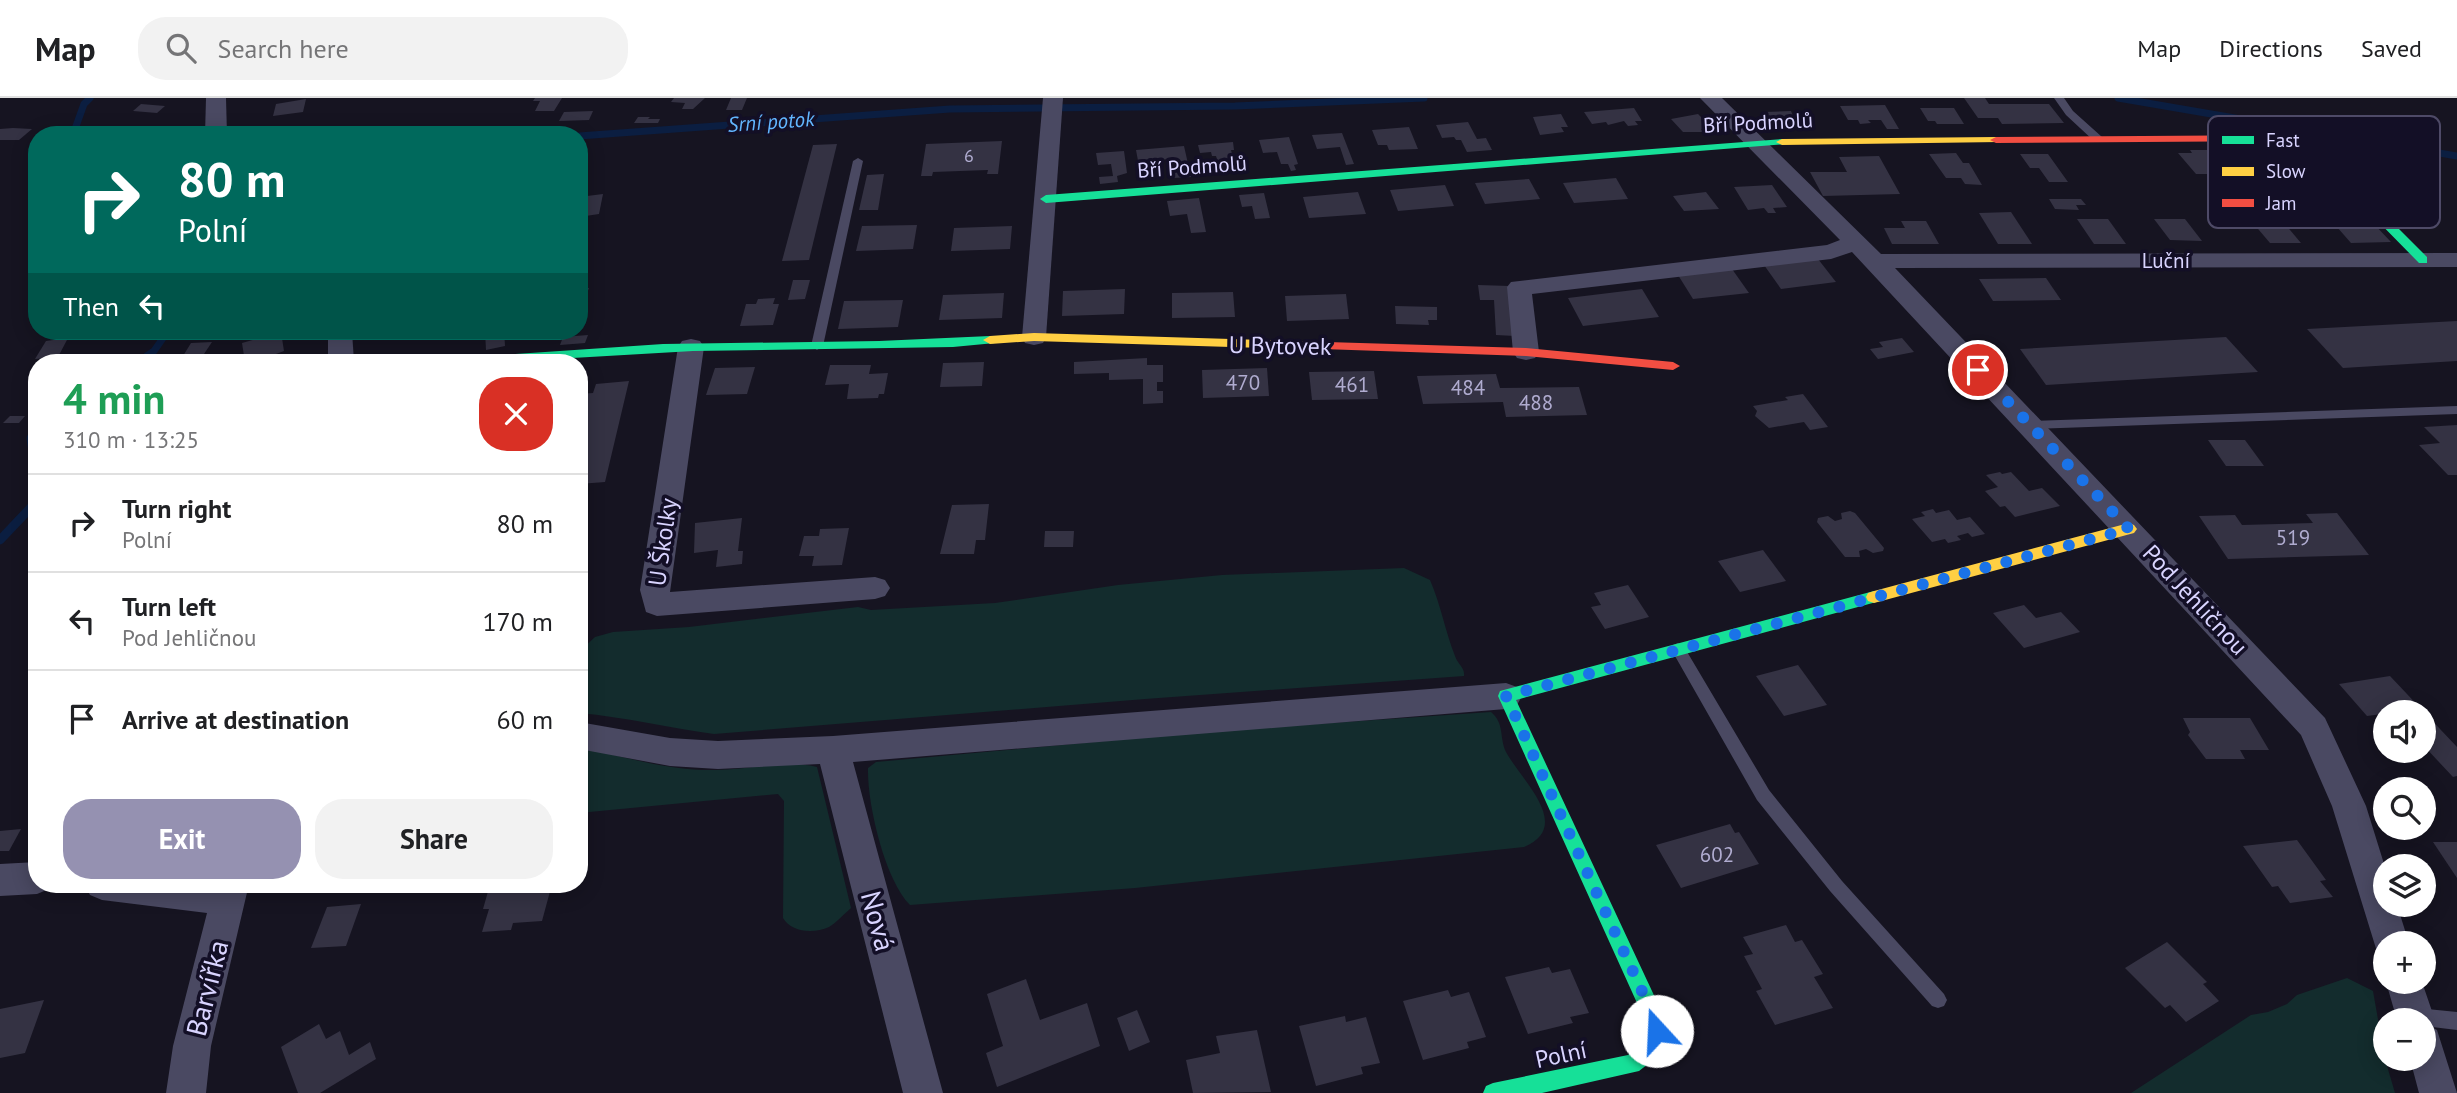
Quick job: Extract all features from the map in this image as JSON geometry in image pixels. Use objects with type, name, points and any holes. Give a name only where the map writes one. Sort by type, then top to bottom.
[{"type":"street","points":[[216,98],[216,126]]},
{"type":"street","name":"Pod Jehličnou","points":[[1710,98],[2031,425],[2314,727],[2349,806],[2387,931]]},
{"type":"street","points":[[539,354],[691,347],[942,344],[1034,337],[1052,105]]},
{"type":"street","name":"Bří Podmolů","points":[[1045,200],[1756,142],[2208,138]]},
{"type":"street","name":"Bří Podmolů","points":[[2392,228],[2423,260]]},
{"type":"street","points":[[1526,352],[1519,287],[1559,285],[1831,251],[1864,252]]},
{"type":"street","name":"Luční","points":[[1864,252],[2457,260]]},
{"type":"street","name":"U Bytovek","points":[[1034,337],[1526,352],[1673,366]]},
{"type":"street","name":"U Školky","points":[[691,347],[655,590],[657,604],[875,588]]},
{"type":"street","points":[[588,737],[670,752],[718,755],[833,750],[1506,696],[2129,529]]},
{"type":"street","name":"Polní","points":[[1493,1093],[1632,1064],[1644,1057],[1652,1047],[1657,1031],[1652,1013],[1506,696]]},
{"type":"street","name":"Nová","points":[[833,750],[923,1093]]},
{"type":"street","points":[[0,880],[28,878]]},
{"type":"street","name":"Barvířka","points":[[186,1093],[192,1046],[230,893]]},
{"type":"street","points":[[2432,1071],[2439,1093]]},
{"type":"lane","points":[[2059,98],[2069,113],[2098,139]]},
{"type":"lane","points":[[817,346],[858,161]]},
{"type":"lane","points":[[2031,425],[2457,410]]},
{"type":"lane","points":[[1678,649],[1763,796],[1836,886],[1938,1000]]},
{"type":"lane","points":[[2436,1024],[2457,1021]]},
{"type":"green space","points":[[1404,568],[1430,580],[1464,676],[714,734],[588,714],[588,644],[595,637],[613,632],[689,627],[858,607],[871,610],[995,603],[1118,585],[1222,575]]},
{"type":"green space","points":[[1491,712],[1500,726],[1506,752],[1539,802],[1544,815],[1544,827],[1538,838],[1524,847],[1135,888],[910,905],[885,860],[874,821],[868,783],[868,768],[876,762],[1203,732]]},
{"type":"green space","points":[[588,750],[684,769],[728,770],[792,764],[817,767],[851,908],[832,925],[823,929],[797,929],[783,918],[784,801],[778,794],[588,812]]},
{"type":"green space","points":[[2347,978],[2373,991],[2376,1008],[2373,1008],[2373,1071],[2389,1071],[2395,1093],[2131,1093],[2251,1015],[2287,1004],[2297,995]]},
{"type":"building","points":[[535,98],[562,98],[554,111],[535,111],[540,101],[533,101]]},
{"type":"building","points":[[674,98],[705,98],[693,109],[682,109],[685,103],[671,102]]},
{"type":"building","points":[[731,98],[747,98],[742,110],[726,110]]},
{"type":"building","points":[[1964,98],[1985,98],[1989,104],[2049,104],[2064,123],[2002,124],[1998,118],[1978,118]]},
{"type":"building","points":[[306,99],[303,112],[273,116],[276,104]]},
{"type":"building","points":[[141,104],[165,106],[157,113],[133,111]]},
{"type":"building","points":[[1885,105],[1899,129],[1887,129],[1881,120],[1868,120],[1871,123],[1860,124],[1858,120],[1848,120],[1840,106]]},
{"type":"building","points":[[1634,108],[1642,121],[1635,121],[1638,125],[1628,126],[1624,121],[1608,125],[1606,122],[1592,124],[1584,112]]},
{"type":"building","points":[[1920,108],[1954,108],[1964,124],[1937,124],[1935,121],[1928,121]]},
{"type":"building","points":[[593,111],[589,120],[559,121],[564,112]]},
{"type":"building","points":[[1791,111],[1793,116],[1801,116],[1806,124],[1771,125],[1764,112]]},
{"type":"building","points":[[1561,114],[1568,127],[1561,127],[1564,132],[1540,135],[1533,117]]},
{"type":"building","points":[[1698,114],[1711,127],[1701,129],[1704,132],[1683,132],[1671,119]]},
{"type":"building","points":[[638,117],[660,119],[658,123],[634,123]]},
{"type":"building","points":[[1468,122],[1477,139],[1486,138],[1492,150],[1467,152],[1461,140],[1454,137],[1442,138],[1436,125]]},
{"type":"building","points":[[1409,127],[1418,149],[1389,150],[1387,145],[1378,145],[1372,130]]},
{"type":"building","points":[[0,129],[28,129],[28,132],[19,140],[0,140]]},
{"type":"building","points":[[1342,133],[1354,164],[1346,165],[1340,147],[1317,149],[1312,135]]},
{"type":"building","points":[[1289,137],[1298,164],[1294,165],[1296,170],[1291,171],[1288,164],[1281,164],[1277,152],[1263,153],[1259,140]]},
{"type":"building","points":[[1002,141],[998,174],[987,174],[988,170],[933,172],[932,176],[921,176],[926,144]]},
{"type":"building","points":[[1233,142],[1234,150],[1231,150],[1235,165],[1219,166],[1216,156],[1212,156],[1211,152],[1200,153],[1198,145]]},
{"type":"building","points":[[837,144],[809,260],[782,261],[813,145]]},
{"type":"building","points":[[1184,146],[1191,177],[1173,178],[1169,159],[1160,160],[1163,175],[1141,177],[1136,150]]},
{"type":"building","points":[[2190,150],[2208,150],[2208,174],[2196,174],[2178,153],[2192,153]]},
{"type":"building","points":[[1124,151],[1127,173],[1117,176],[1118,182],[1100,184],[1099,177],[1113,176],[1111,164],[1098,165],[1096,153]]},
{"type":"building","points":[[1956,153],[1963,163],[1969,163],[1982,185],[1965,184],[1961,178],[1946,178],[1929,154]]},
{"type":"building","points":[[2020,154],[2048,154],[2068,182],[2049,182],[2039,168],[2030,168]]},
{"type":"building","points":[[1879,156],[1900,194],[1823,196],[1810,172],[1847,172],[1839,157]]},
{"type":"building","points":[[884,174],[878,210],[859,210],[867,175]]},
{"type":"building","points":[[1616,178],[1628,199],[1574,203],[1563,183]]},
{"type":"building","points":[[1529,179],[1540,199],[1485,204],[1475,183]]},
{"type":"building","points":[[1445,185],[1454,206],[1398,211],[1390,190]]},
{"type":"building","points":[[1772,185],[1787,207],[1773,208],[1776,213],[1768,213],[1764,208],[1748,210],[1734,187]]},
{"type":"building","points":[[1358,192],[1366,214],[1309,218],[1303,197]]},
{"type":"building","points":[[1706,192],[1719,209],[1684,211],[1673,196]]},
{"type":"building","points":[[1264,193],[1270,218],[1255,219],[1252,206],[1242,207],[1239,195]]},
{"type":"building","points":[[603,194],[599,214],[588,216],[588,196]]},
{"type":"building","points":[[1199,198],[1206,232],[1191,233],[1187,214],[1170,216],[1167,201]]},
{"type":"building","points":[[2049,199],[2081,199],[2086,205],[2076,205],[2079,210],[2055,209]]},
{"type":"building","points":[[2011,212],[2032,244],[1998,244],[1979,213]]},
{"type":"building","points":[[2077,219],[2108,219],[2126,244],[2094,244]]},
{"type":"building","points":[[2154,219],[2185,219],[2202,241],[2170,240]]},
{"type":"building","points":[[1901,221],[1926,221],[1939,244],[1892,244],[1884,228],[1905,228]]},
{"type":"building","points":[[917,225],[913,249],[856,251],[862,226]]},
{"type":"building","points":[[1012,226],[1010,249],[951,251],[954,228]]},
{"type":"building","points":[[2257,228],[2288,228],[2301,243],[2270,243]]},
{"type":"building","points":[[2338,228],[2378,228],[2391,242],[2351,243]]},
{"type":"building","points":[[1818,259],[1836,282],[1781,289],[1764,265]]},
{"type":"building","points":[[1732,269],[1749,293],[1693,299],[1678,275]]},
{"type":"building","points":[[2046,278],[2061,300],[1993,301],[1979,279]]},
{"type":"building","points":[[793,280],[810,280],[805,299],[788,300]]},
{"type":"building","points":[[1478,285],[1510,286],[1515,336],[1496,335],[1494,300],[1480,300]]},
{"type":"building","points":[[1125,289],[1124,314],[1062,316],[1063,291]]},
{"type":"building","points":[[1642,289],[1659,317],[1583,326],[1568,298]]},
{"type":"building","points":[[1233,292],[1235,317],[1172,318],[1172,293]]},
{"type":"building","points":[[1004,293],[1002,318],[939,320],[943,295]]},
{"type":"building","points":[[1346,294],[1349,319],[1287,321],[1285,296]]},
{"type":"building","points":[[775,298],[773,304],[779,304],[773,325],[740,326],[746,304],[756,304],[758,299]]},
{"type":"building","points":[[903,300],[898,327],[838,329],[844,301]]},
{"type":"building","points":[[1395,306],[1437,307],[1437,320],[1428,320],[1429,325],[1396,324]]},
{"type":"building","points":[[2457,321],[2457,361],[2343,368],[2307,329]]},
{"type":"building","points":[[2226,337],[2258,372],[2046,385],[2020,349]]},
{"type":"building","points":[[1902,338],[1914,352],[1878,359],[1870,349],[1883,347],[1879,342]]},
{"type":"building","points":[[67,340],[60,354],[38,354],[46,341]]},
{"type":"building","points":[[253,340],[282,340],[284,351],[276,354],[244,354],[242,343]]},
{"type":"building","points":[[485,340],[505,340],[505,346],[486,350]]},
{"type":"building","points":[[562,340],[586,340],[585,343],[560,345]]},
{"type":"building","points":[[212,342],[204,354],[184,354],[191,343]]},
{"type":"building","points":[[1147,358],[1147,365],[1163,365],[1163,382],[1157,382],[1157,391],[1163,391],[1163,403],[1143,404],[1143,379],[1109,380],[1109,373],[1074,374],[1074,362]]},
{"type":"building","points":[[984,362],[982,386],[940,387],[943,363]]},
{"type":"building","points":[[830,365],[871,365],[869,374],[888,373],[884,394],[879,394],[878,398],[847,399],[849,384],[825,385]]},
{"type":"building","points":[[755,367],[747,394],[706,395],[715,368]]},
{"type":"building","points":[[1267,368],[1269,396],[1203,398],[1202,370]]},
{"type":"building","points":[[1374,371],[1378,399],[1312,400],[1309,372]]},
{"type":"building","points":[[1496,374],[1500,388],[1579,387],[1587,415],[1506,417],[1503,402],[1423,404],[1417,376]]},
{"type":"building","points":[[629,381],[605,482],[588,483],[588,393],[593,393],[596,384]]},
{"type":"building","points":[[1803,394],[1828,427],[1810,430],[1804,422],[1769,428],[1755,416],[1757,411],[1753,406],[1788,400],[1785,397]]},
{"type":"building","points":[[10,416],[25,416],[19,423],[3,423]]},
{"type":"building","points":[[2457,425],[2457,475],[2448,475],[2419,445],[2440,443],[2424,427]]},
{"type":"building","points":[[2208,440],[2245,440],[2264,466],[2226,466]]},
{"type":"building","points":[[2011,472],[2029,491],[2042,488],[2060,506],[2015,517],[2005,506],[2000,507],[1985,491],[1998,487],[1986,475]]},
{"type":"building","points":[[989,504],[985,540],[976,540],[974,554],[940,554],[952,505]]},
{"type":"building","points":[[1933,509],[1936,513],[1949,510],[1957,520],[1970,517],[1985,534],[1972,537],[1968,533],[1957,536],[1961,540],[1932,542],[1912,519],[1925,516],[1921,512]]},
{"type":"building","points":[[1841,513],[1855,513],[1884,548],[1883,551],[1873,553],[1866,549],[1859,551],[1860,557],[1845,557],[1817,522],[1818,518],[1828,516],[1835,521],[1842,519]]},
{"type":"building","points":[[2337,513],[2369,555],[2228,559],[2199,516],[2235,515],[2242,525],[2313,523],[2306,514]]},
{"type":"building","points":[[742,518],[738,551],[743,551],[742,564],[716,567],[718,550],[694,553],[695,523]]},
{"type":"building","points":[[849,528],[842,565],[812,566],[814,556],[799,556],[804,536],[819,536],[820,529]]},
{"type":"building","points":[[1045,531],[1074,531],[1073,547],[1044,547]]},
{"type":"building","points":[[1763,550],[1786,581],[1740,592],[1718,561]]},
{"type":"building","points":[[1628,585],[1649,617],[1605,629],[1591,607],[1601,605],[1594,593]]},
{"type":"building","points":[[2024,605],[2036,618],[2061,612],[2080,632],[2024,648],[1993,613]]},
{"type":"building","points":[[1798,665],[1827,705],[1784,716],[1756,676]]},
{"type":"building","points":[[2390,676],[2413,700],[2373,700],[2373,715],[2367,716],[2339,684]]},
{"type":"building","points":[[2183,718],[2250,718],[2269,750],[2240,750],[2245,759],[2206,759],[2188,735],[2190,732]]},
{"type":"building","points":[[2436,725],[2457,747],[2457,776],[2453,777],[2436,759]]},
{"type":"building","points":[[1730,824],[1735,833],[1739,832],[1759,864],[1681,888],[1656,845]]},
{"type":"building","points":[[21,829],[9,851],[0,851],[0,831]]},
{"type":"building","points":[[2297,840],[2326,880],[2320,881],[2333,897],[2290,903],[2278,886],[2272,887],[2243,846]]},
{"type":"building","points":[[2433,842],[2457,842],[2457,878]]},
{"type":"building","points":[[488,893],[550,893],[542,921],[513,923],[511,930],[482,932],[489,909],[483,909]]},
{"type":"building","points":[[361,904],[346,946],[311,948],[327,907]]},
{"type":"building","points":[[1786,925],[1795,942],[1802,940],[1823,974],[1814,977],[1833,1008],[1775,1025],[1756,991],[1762,989],[1744,956],[1753,954],[1743,937]]},
{"type":"building","points":[[2167,942],[2207,982],[2203,984],[2219,1001],[2186,1022],[2170,1005],[2165,1008],[2125,968]]},
{"type":"building","points":[[1549,967],[1552,973],[1570,969],[1589,1013],[1570,1017],[1573,1023],[1528,1034],[1505,977]]},
{"type":"building","points":[[1026,979],[1040,1020],[1087,1003],[1100,1046],[997,1087],[986,1053],[1003,1046],[987,994]]},
{"type":"building","points":[[1448,990],[1451,997],[1469,992],[1486,1037],[1467,1042],[1469,1048],[1423,1060],[1403,1001]]},
{"type":"building","points":[[44,1000],[25,1053],[0,1058],[0,1009]]},
{"type":"building","points":[[1137,1010],[1150,1042],[1129,1051],[1117,1018]]},
{"type":"building","points":[[1345,1016],[1346,1022],[1366,1017],[1380,1063],[1361,1067],[1363,1074],[1316,1086],[1299,1026]]},
{"type":"building","points":[[319,1024],[326,1039],[340,1031],[349,1055],[370,1042],[376,1059],[320,1093],[298,1093],[281,1047]]},
{"type":"building","points":[[1257,1030],[1271,1092],[1193,1093],[1186,1060],[1220,1053],[1216,1036]]},
{"type":"waterway","name":"Srní potok","points":[[76,126],[84,104],[90,98]]},
{"type":"waterway","name":"Srní potok","points":[[588,135],[950,109],[1235,106],[1424,98]]},
{"type":"waterway","name":"Srní potok","points":[[2118,98],[2223,116]]},
{"type":"waterway","name":"Srní potok","points":[[2440,153],[2457,156]]},
{"type":"waterway","points":[[150,354],[162,340]]},
{"type":"waterway","points":[[0,540],[28,510]]},
{"type":"traffic: fast","points":[[1046,199],[1782,142]]},
{"type":"traffic: fast","points":[[2391,228],[2423,260]]},
{"type":"traffic: fast","points":[[560,354],[663,348],[879,345],[990,340]]},
{"type":"traffic: fast","points":[[1493,1093],[1632,1064],[1645,1054],[1654,1036],[1652,1013],[1506,696],[1874,597]]},
{"type":"traffic: slow","points":[[1782,142],[1996,140]]},
{"type":"traffic: slow","points":[[990,340],[1034,337],[1327,346]]},
{"type":"traffic: slow","points":[[1874,597],[2129,529]]},
{"type":"traffic: jam","points":[[1996,140],[2208,139]]},
{"type":"traffic: jam","points":[[1327,346],[1526,352],[1673,366]]},
{"type":"route","points":[[1657,1031],[1652,1013],[1506,696],[2129,529],[1978,370]]}]
